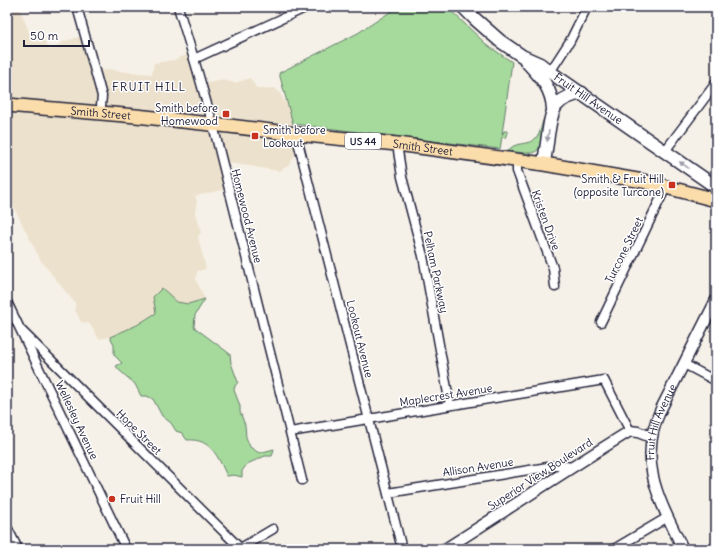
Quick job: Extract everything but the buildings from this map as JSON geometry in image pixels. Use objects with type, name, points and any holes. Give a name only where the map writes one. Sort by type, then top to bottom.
[{"type":"main road","name":"Fruit Hill Avenue","points":[[463,7],[492,34],[522,56],[540,64],[716,187]]},
{"type":"main road","points":[[522,56],[545,83],[551,95],[553,109],[550,119],[544,164]]},
{"type":"main road","points":[[553,109],[561,100],[582,93]]},
{"type":"main road","name":"Smith Street","points":[[7,104],[397,144],[517,160],[643,181],[716,200]]},
{"type":"street","points":[[77,7],[102,96],[100,113]]},
{"type":"street","name":"Homewood Avenue","points":[[178,7],[213,125],[302,480]]},
{"type":"street","points":[[194,59],[307,7]]},
{"type":"street","points":[[550,72],[570,41],[587,7]]},
{"type":"street","points":[[665,151],[716,83]]},
{"type":"street","name":"Lookout Avenue","points":[[296,134],[402,549]]},
{"type":"street","name":"Pelham Parkway","points":[[397,144],[402,177],[423,256],[450,405]]},
{"type":"street","name":"Kristen Drive","points":[[517,160],[517,171],[553,268],[555,287]]},
{"type":"street","name":"Turcone Street","points":[[602,322],[666,187]]},
{"type":"street","name":"Fruit Hill Avenue","points":[[683,549],[652,477],[650,458],[651,437],[657,417],[716,300]]},
{"type":"street","name":"Wellesley Avenue","points":[[7,302],[126,549]]},
{"type":"street","name":"Hope Street","points":[[22,332],[239,549]]},
{"type":"street","points":[[684,364],[716,381]]},
{"type":"street","name":"Maplecrest Avenue","points":[[290,432],[604,380],[630,431]]},
{"type":"street","points":[[630,431],[638,432],[651,437]]},
{"type":"street","name":"Superior View Boulevard","points":[[445,549],[571,467],[630,431]]},
{"type":"street","name":"Allison Avenue","points":[[388,492],[560,465],[571,467]]},
{"type":"street","points":[[614,549],[668,517]]},
{"type":"street","points":[[7,527],[18,549]]},
{"type":"street","points":[[239,549],[273,529]]},
{"type":"shaded area","points":[[7,7],[19,7],[32,39],[36,42],[44,41],[51,50],[65,41],[83,36],[94,72],[111,69],[117,71],[152,74],[154,63],[174,60],[191,53],[204,84],[222,80],[235,83],[250,78],[257,89],[275,88],[280,93],[284,101],[292,104],[296,109],[294,131],[300,147],[289,165],[280,171],[229,163],[219,148],[227,189],[195,196],[197,201],[195,213],[201,232],[198,237],[206,269],[197,271],[196,280],[205,299],[188,304],[153,297],[156,313],[137,325],[110,337],[99,339],[89,323],[81,322],[75,310],[75,303],[41,261],[7,194]]},
{"type":"green space","points":[[398,7],[447,7],[487,45],[512,62],[502,134],[504,131],[508,131],[505,138],[502,137],[500,149],[293,124],[279,73],[358,33]]},
{"type":"green space","points":[[544,118],[546,118],[542,144],[536,151],[526,153],[508,151],[514,146],[530,142],[536,138],[539,134]]},
{"type":"green space","points":[[162,288],[177,302],[188,304],[205,299],[195,315],[194,327],[230,354],[231,363],[238,382],[234,390],[240,406],[240,412],[245,425],[246,437],[250,447],[259,453],[274,449],[272,456],[265,456],[247,464],[242,471],[242,477],[234,475],[227,476],[213,450],[202,442],[187,440],[182,433],[176,431],[171,423],[162,416],[153,399],[147,396],[141,396],[135,384],[116,366],[122,363],[114,355],[114,344],[110,337],[137,325],[156,313],[153,297]]},
{"type":"place","name":"Smith before Homewood","points":[[226,114]]},
{"type":"place","name":"Smith before Lookout","points":[[255,136]]},
{"type":"place","name":"Smith & Fruit Hill (opposite Turcone)","points":[[672,185]]},
{"type":"place","name":"Fruit Hill","points":[[112,499]]},
{"type":"district","name":"FRUIT HILL","points":[[149,86]]}]
